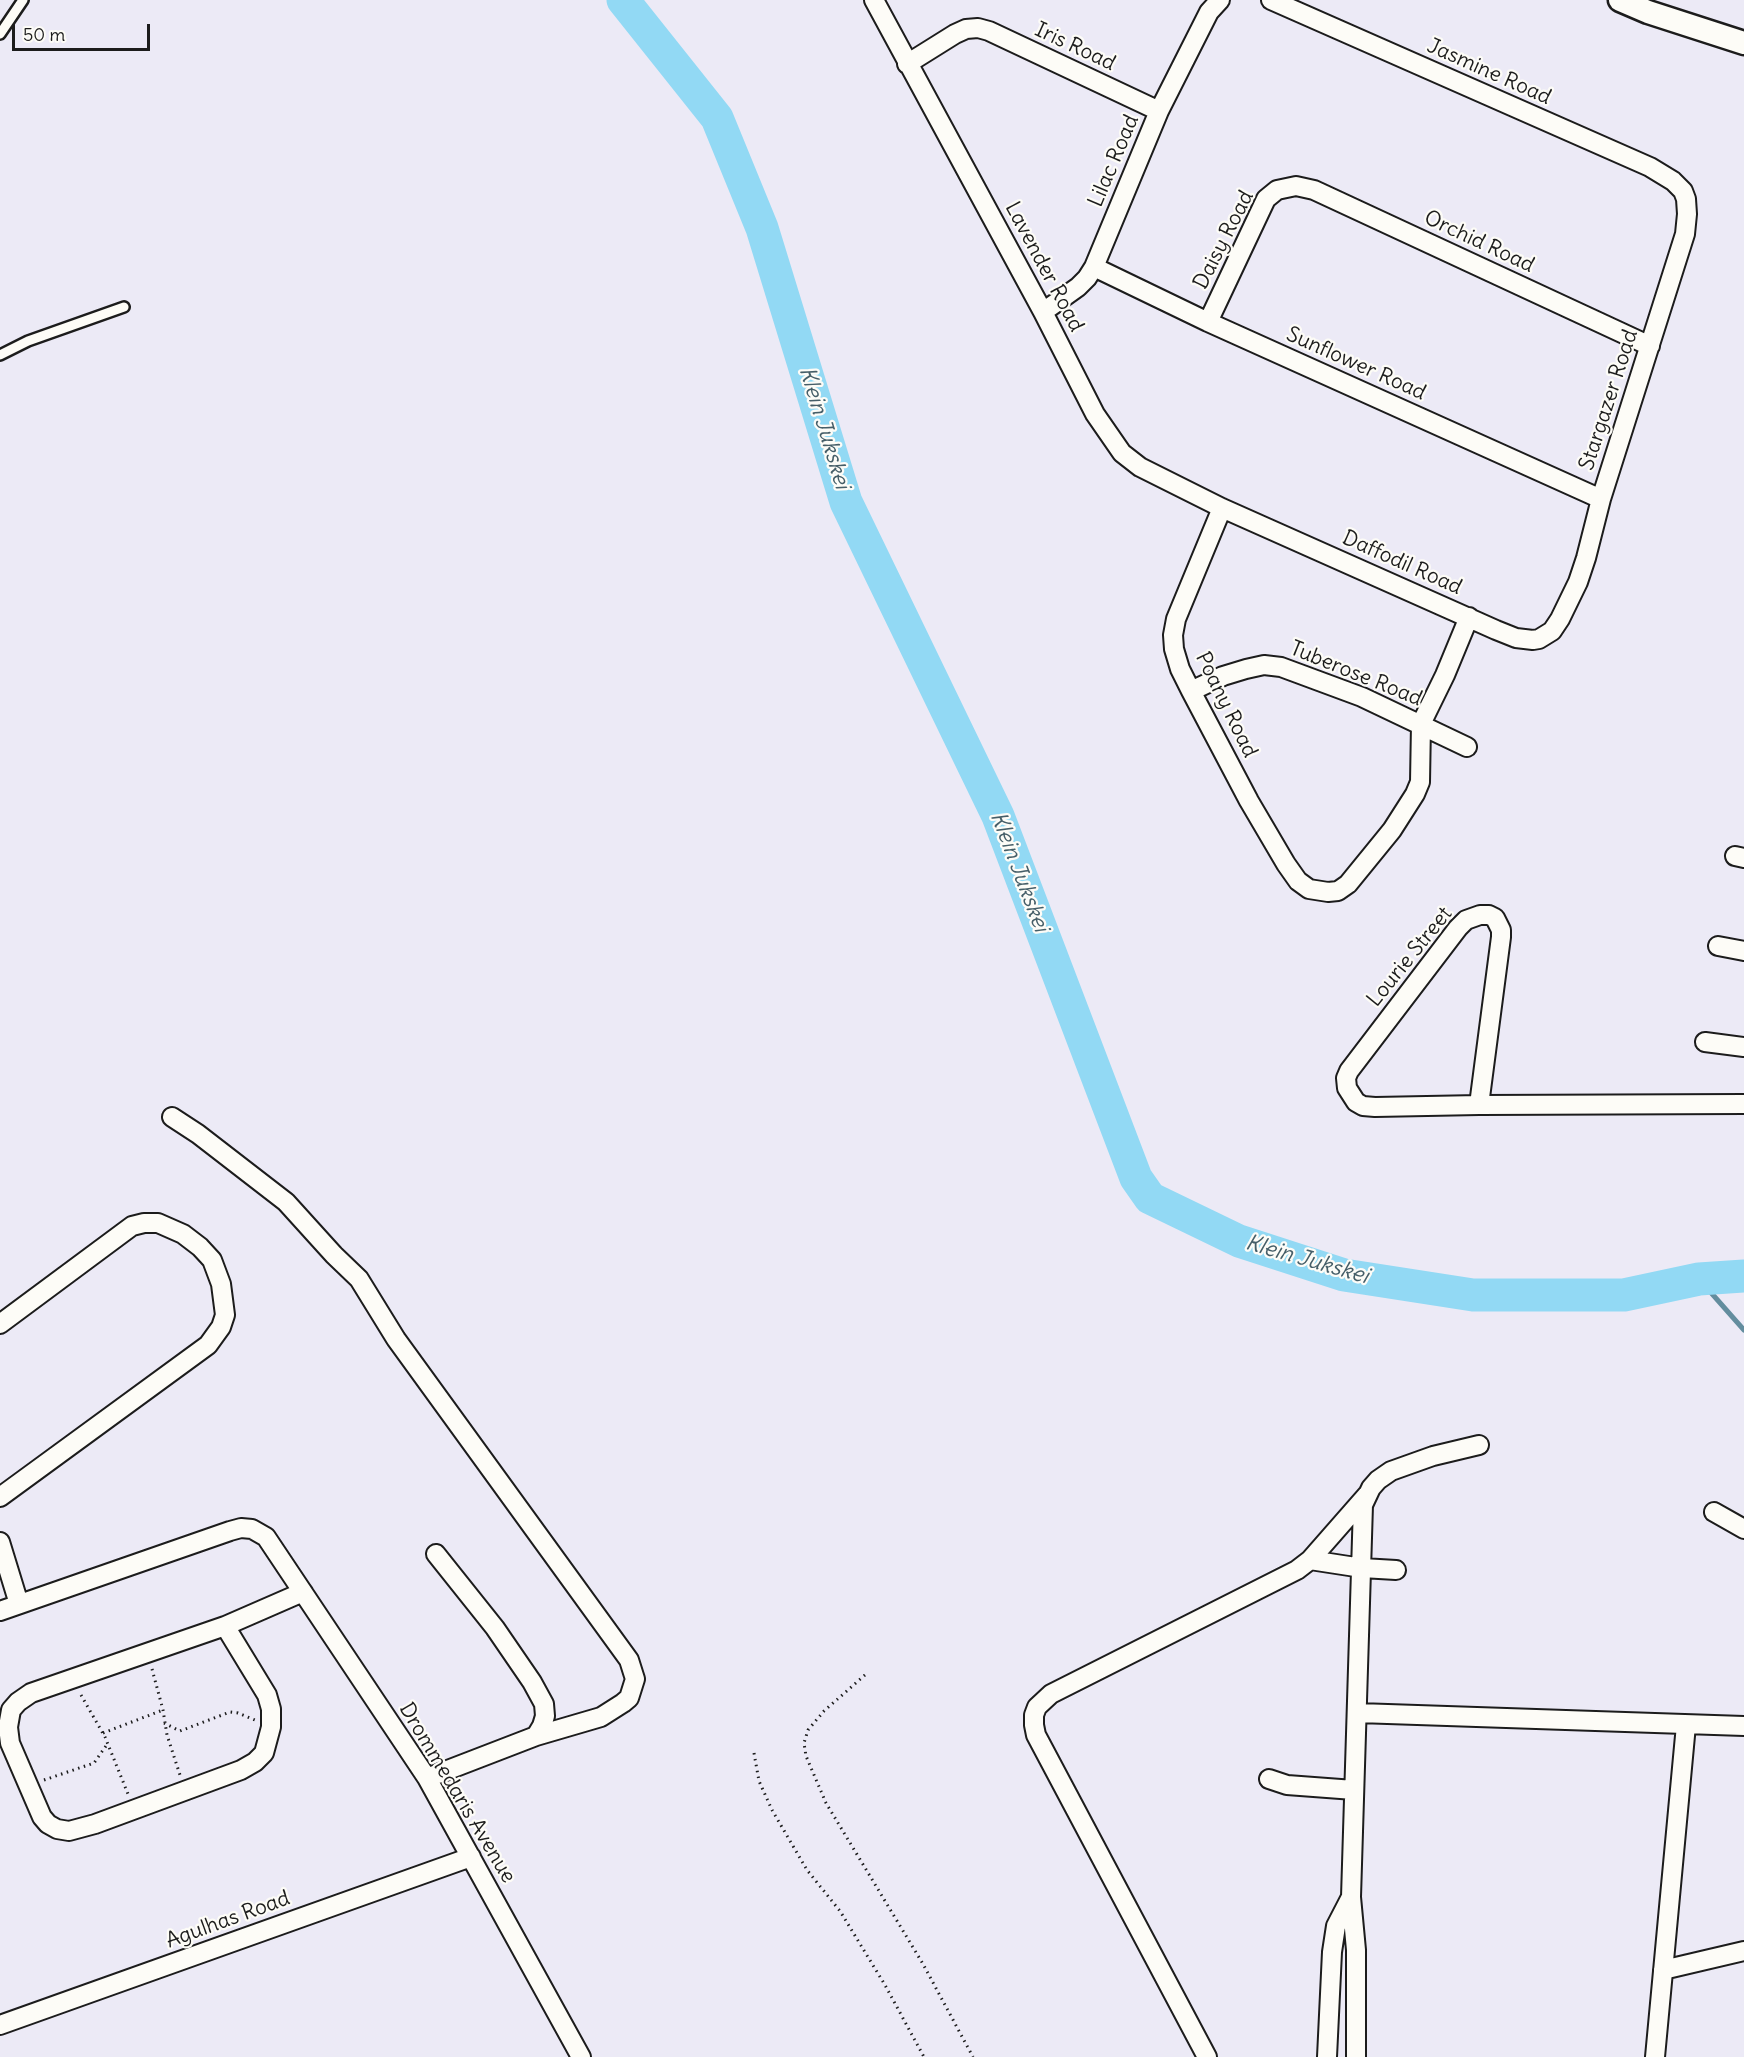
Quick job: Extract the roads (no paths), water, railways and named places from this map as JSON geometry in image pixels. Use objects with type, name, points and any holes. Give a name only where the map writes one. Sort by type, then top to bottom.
[{"type":"street","name":"Lavender Road","points":[[874,0],[1043,312],[1095,414],[1122,453],[1140,467],[1222,508]]},
{"type":"street","name":"Jasmine Road","points":[[1271,0],[1662,173],[1683,191]]},
{"type":"street","points":[[1620,0],[1648,12],[1744,43]]},
{"type":"street","name":"Lilac Road","points":[[1043,312],[1078,287],[1094,267],[1159,111],[1213,4]]},
{"type":"street","name":"Iris Road","points":[[908,64],[955,34],[966,29],[978,28],[989,31],[1159,111]]},
{"type":"street","name":"Orchid Road","points":[[1288,187],[1296,186],[1314,190],[1650,346]]},
{"type":"street","name":"Daisy Road","points":[[1208,322],[1261,207],[1272,193],[1288,187]]},
{"type":"street","name":"Stargazer Road","points":[[1560,619],[1581,574],[1601,499],[1684,234],[1687,214],[1683,191]]},
{"type":"street","name":"Sunflower Road","points":[[1094,267],[1208,322],[1601,499]]},
{"type":"street","name":"Daffodil Road","points":[[1222,508],[1516,638],[1533,640],[1552,631],[1560,619]]},
{"type":"street","name":"Poany Road","points":[[1222,508],[1174,627],[1174,649],[1180,669],[1249,801],[1286,864],[1304,886],[1316,891],[1338,891],[1356,876],[1392,830],[1420,782],[1421,724]]},
{"type":"street","points":[[1421,724],[1445,675],[1469,617]]},
{"type":"street","name":"Tuberose Road","points":[[1191,691],[1223,676],[1272,665],[1362,697],[1467,747]]},
{"type":"street","name":"Lourie Street","points":[[1479,1105],[1501,937],[1499,924],[1495,918],[1480,915],[1466,920],[1458,928],[1346,1078],[1351,1096],[1363,1106],[1744,1104]]},
{"type":"street","points":[[1718,946],[1744,951]]},
{"type":"street","points":[[1705,1042],[1744,1047]]},
{"type":"street","points":[[172,1117],[198,1134],[286,1202],[359,1279],[396,1339],[629,1660],[635,1679],[629,1698],[601,1717],[536,1736],[427,1778]]},
{"type":"street","points":[[0,1324],[132,1226],[144,1223],[158,1223],[183,1234],[212,1260],[221,1284],[225,1315],[221,1327],[208,1345],[0,1497]]},
{"type":"street","points":[[1207,2057],[1036,1735],[1034,1715],[1037,1707],[1051,1694],[1275,1582],[1310,1560],[1378,1480],[1391,1470],[1433,1456],[1479,1445]]},
{"type":"street","points":[[1336,2057],[1355,2056],[1356,1950],[1351,1897],[1363,1505],[1367,1495]]},
{"type":"street","points":[[1714,1512],[1744,1530]]},
{"type":"street","name":"Drommedaris Avenue","points":[[0,1611],[219,1534],[241,1528],[258,1531],[266,1537],[427,1778],[576,2055]]},
{"type":"street","points":[[0,1542],[19,1604]]},
{"type":"street","points":[[436,1554],[495,1628],[539,1693],[544,1704],[545,1716],[536,1736]]},
{"type":"street","points":[[1310,1560],[1362,1568],[1396,1570]]},
{"type":"street","points":[[225,1626],[267,1695],[271,1709],[271,1727],[264,1753],[255,1762],[241,1770],[79,1829],[69,1831],[57,1829],[48,1824],[42,1817],[10,1743],[8,1727],[11,1710],[18,1702],[31,1693],[225,1626],[303,1592]]},
{"type":"street","points":[[1358,1713],[1744,1726]]},
{"type":"street","points":[[1655,2057],[1686,1725]]},
{"type":"street","points":[[1269,1779],[1287,1785],[1354,1790]]},
{"type":"street","name":"Agulhas Road","points":[[0,2025],[471,1857]]},
{"type":"street","points":[[1327,2057],[1334,1937],[1336,1926],[1351,1897]]},
{"type":"street","points":[[1663,1970],[1744,1951]]},
{"type":"lane","points":[[0,34],[23,0]]},
{"type":"lane","points":[[0,355],[28,341],[124,307]]},
{"type":"waterway","name":"Klein Jukskei","points":[[623,0],[717,118],[762,228],[846,502],[998,816],[1136,1178],[1150,1198],[1239,1241],[1344,1275],[1473,1295],[1624,1295],[1699,1279],[1744,1276]]},
{"type":"waterway","points":[[1699,1279],[1744,1330]]}]
